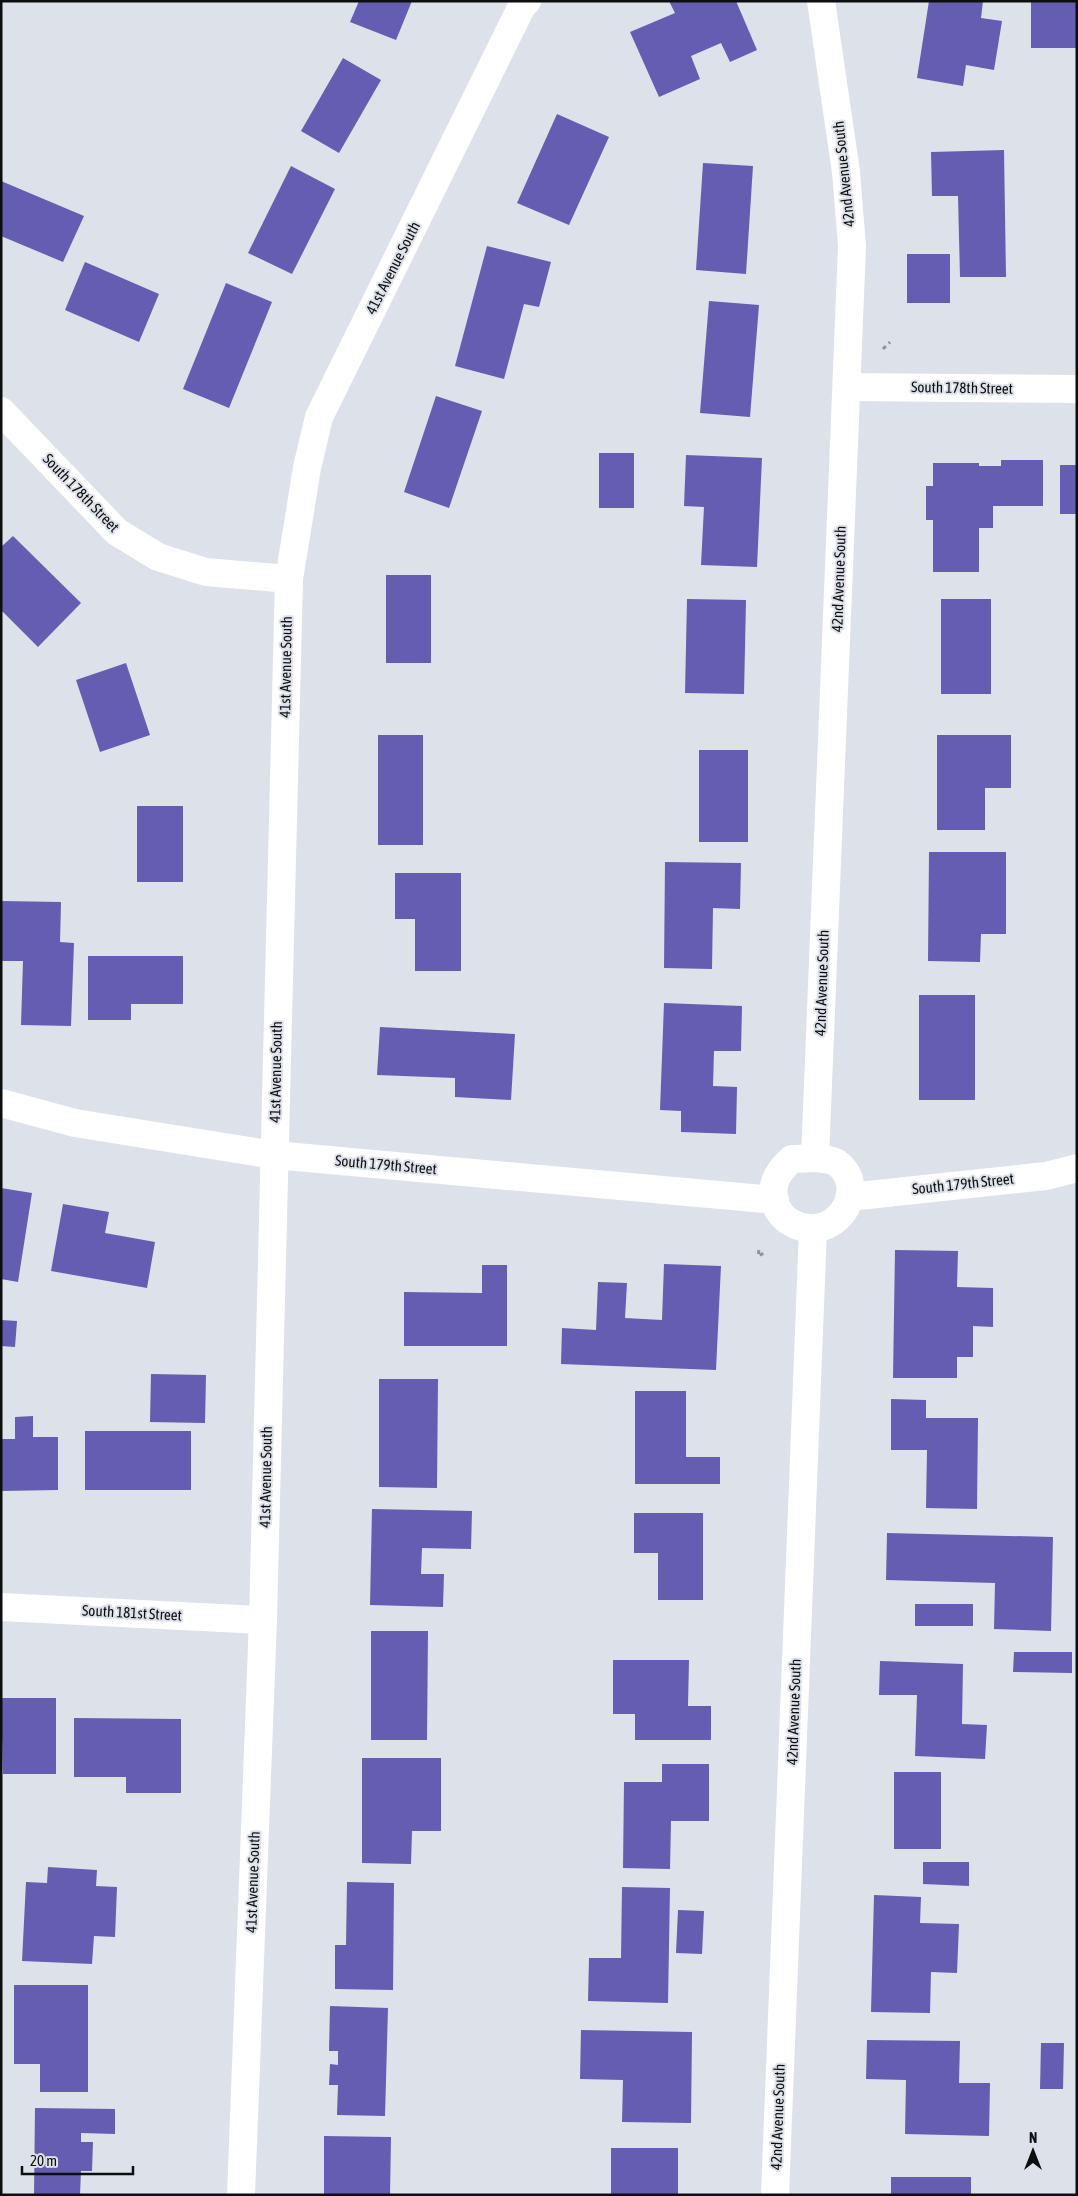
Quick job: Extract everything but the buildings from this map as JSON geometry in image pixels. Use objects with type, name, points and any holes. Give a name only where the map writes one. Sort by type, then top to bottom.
[{"type":"street","name":"41st Avenue South","points":[[241,2195],[263,1620],[289,579],[307,468],[319,417],[521,8],[527,1]]},
{"type":"street","name":"42nd Avenue South","points":[[815,1158],[852,246],[846,172],[821,1]]},
{"type":"street","name":"South 178th Street","points":[[847,387],[1077,389]]},
{"type":"street","name":"South 178th Street","points":[[1,410],[117,532],[150,552],[206,572],[289,579]]},
{"type":"street","name":"South 179th Street","points":[[1,1103],[75,1123],[274,1155],[774,1200]]},
{"type":"street","points":[[815,1158],[836,1163],[844,1171],[849,1184],[849,1196],[846,1210],[826,1227],[800,1228],[789,1222],[780,1212],[774,1200],[776,1177],[782,1167],[792,1159],[815,1158]]},
{"type":"street","name":"South 179th Street","points":[[849,1196],[1046,1176],[1077,1168]]},
{"type":"street","name":"42nd Avenue South","points":[[775,2195],[813,1229]]},
{"type":"street","name":"South 181st Street","points":[[1,1607],[263,1620]]},
{"type":"path","points":[[883,349],[890,342]]},
{"type":"path","points":[[760,1250],[758,1256],[764,1253]]}]
